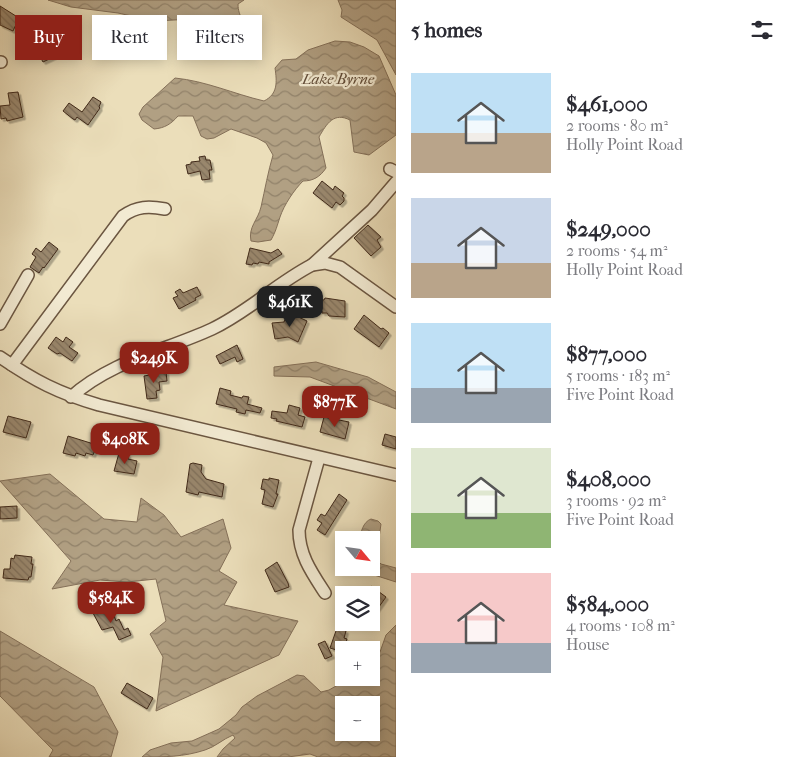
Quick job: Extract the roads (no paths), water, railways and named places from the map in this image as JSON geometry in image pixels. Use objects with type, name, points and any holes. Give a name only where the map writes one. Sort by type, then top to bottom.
[{"type":"street","points":[[71,397],[89,382],[108,370],[171,346],[234,317],[312,265],[372,210],[396,182]]},
{"type":"street","points":[[12,365],[123,216],[136,208],[165,209]]},
{"type":"street","points":[[312,265],[325,263],[340,267],[396,307]]},
{"type":"street","points":[[0,324],[28,275]]},
{"type":"street","points":[[0,356],[33,379],[71,397],[396,475]]},
{"type":"street","points":[[319,458],[299,530],[299,540],[304,559],[325,593]]},
{"type":"water","points":[[48,0],[244,0],[238,4],[240,15],[177,15],[177,20],[167,20],[167,15],[127,15],[71,7]]},
{"type":"water","points":[[338,0],[396,0],[396,75],[377,40],[341,17],[342,10]]},
{"type":"water","name":"Lake Byrne","points":[[335,41],[350,42],[364,47],[379,56],[396,95],[396,135],[369,155],[354,152],[350,120],[340,117],[332,120],[319,137],[326,168],[319,176],[303,181],[296,189],[284,208],[271,240],[251,241],[252,228],[260,212],[273,155],[266,143],[231,129],[214,138],[207,139],[201,136],[193,116],[178,116],[168,125],[154,129],[142,120],[139,114],[143,107],[175,78],[198,82],[264,101],[272,95],[276,87],[275,68],[282,60],[296,59],[308,50]]},
{"type":"water","points":[[316,362],[368,377],[396,392],[396,409],[310,377],[274,376],[274,367]]},
{"type":"water","points":[[50,474],[104,519],[137,522],[141,498],[164,515],[181,537],[223,519],[231,548],[219,571],[237,582],[224,605],[298,621],[279,655],[156,711],[163,657],[150,634],[166,621],[156,579],[127,582],[100,580],[52,589],[71,561],[0,481]]},
{"type":"water","points":[[368,520],[378,521],[381,524],[380,531],[362,531]]},
{"type":"water","points":[[380,563],[396,568],[396,582],[377,576],[380,576]]},
{"type":"water","points":[[396,625],[396,757],[318,757],[310,754],[288,757],[217,757],[235,738],[233,735],[209,749],[189,754],[142,757],[150,750],[171,743],[192,741],[219,729],[236,715],[242,707],[257,696],[297,675],[304,676],[321,692],[336,686],[380,686],[380,652],[386,635]]},
{"type":"water","points":[[0,631],[94,687],[118,732],[111,757],[49,757],[53,750],[0,696]]}]
